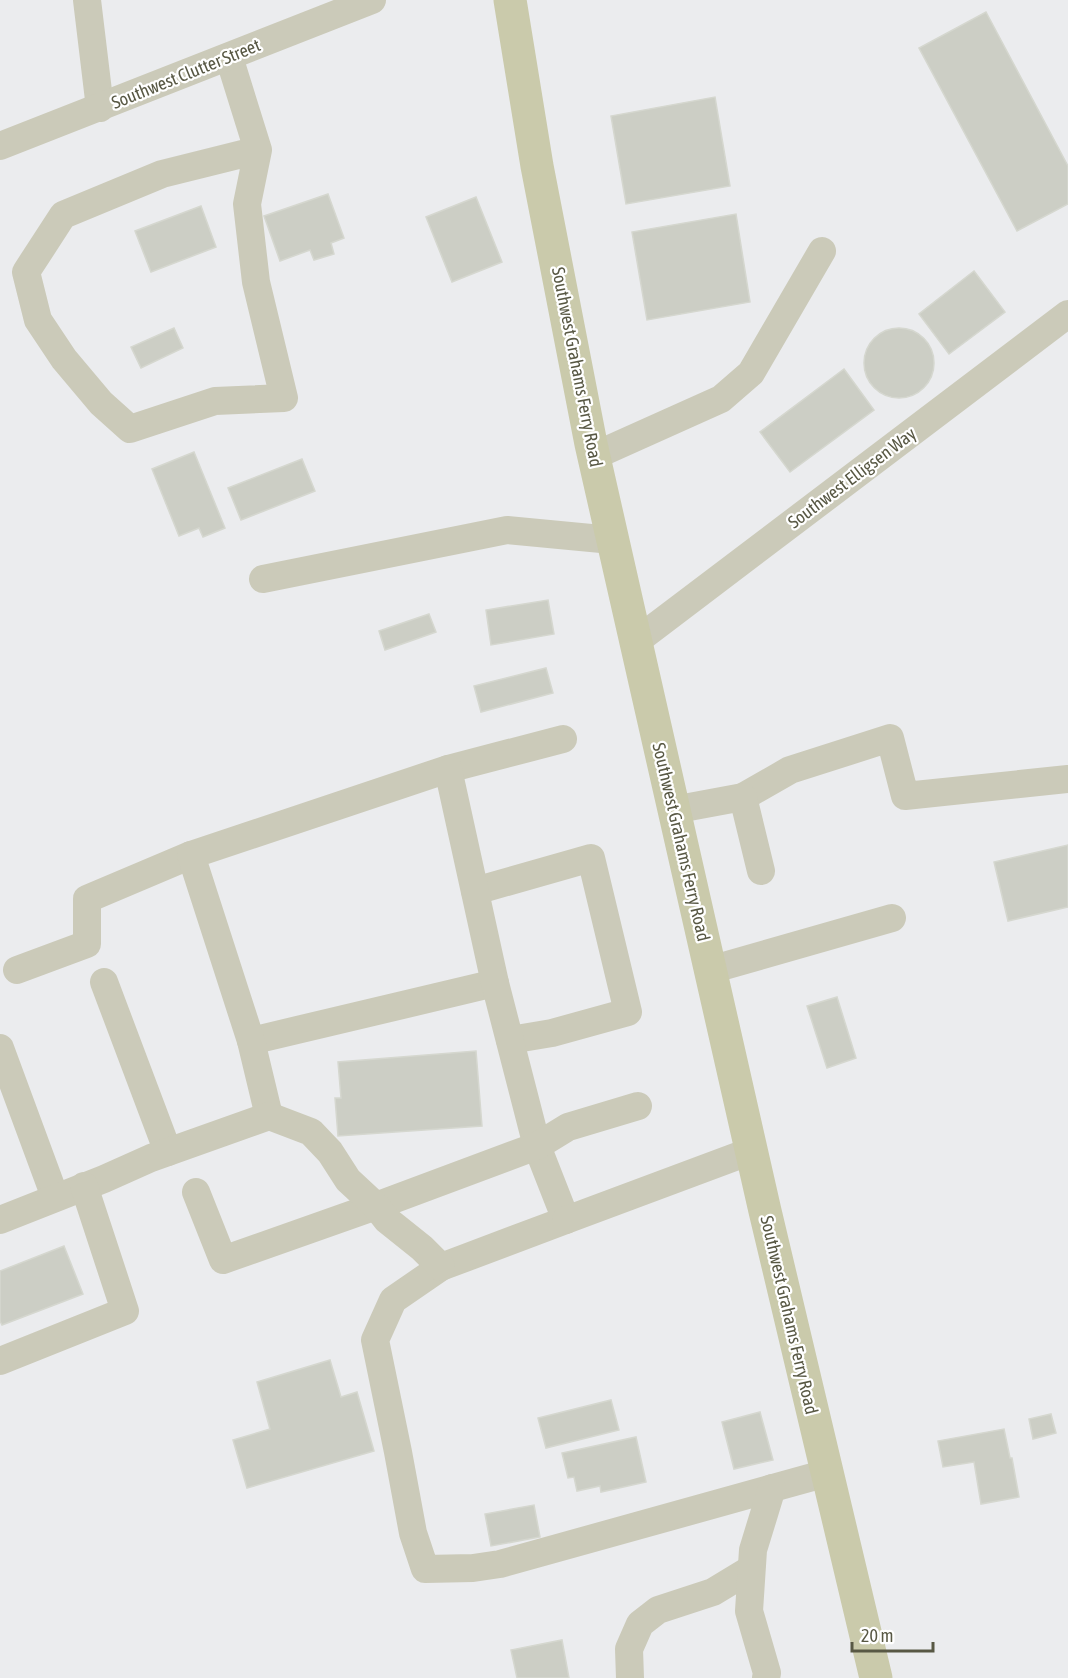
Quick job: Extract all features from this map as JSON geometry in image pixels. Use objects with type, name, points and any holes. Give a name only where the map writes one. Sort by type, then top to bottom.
[{"type":"main road","name":"Southwest Grahams Ferry Road","points":[[510,0],[537,166],[612,540],[751,1151],[876,1678]]},
{"type":"street","points":[[87,0],[100,108]]},
{"type":"street","name":"Southwest Clutter Street","points":[[0,146],[372,0]]},
{"type":"street","points":[[229,57],[258,150],[247,204],[256,282],[284,398],[214,401],[130,429],[101,403],[64,359],[38,320],[26,272],[63,215],[162,174],[258,150]]},
{"type":"street","points":[[594,456],[721,399],[751,373],[822,251]]},
{"type":"street","name":"Southwest Elligsen Way","points":[[635,642],[1068,314]]},
{"type":"street","points":[[263,579],[507,530],[612,540]]},
{"type":"street","points":[[673,810],[743,797],[790,770],[890,738],[905,796],[1068,780]]},
{"type":"street","points":[[17,970],[87,944],[87,899],[191,855],[448,769],[563,739]]},
{"type":"street","points":[[448,769],[495,982],[537,1146],[566,1220]]},
{"type":"street","points":[[743,797],[761,872]]},
{"type":"street","points":[[191,855],[251,1041],[269,1116]]},
{"type":"street","points":[[475,891],[591,858],[628,1012],[552,1034],[510,1040]]},
{"type":"street","points":[[710,970],[892,918]]},
{"type":"street","points":[[104,982],[168,1152]]},
{"type":"street","points":[[251,1041],[495,982]]},
{"type":"street","points":[[0,1048],[55,1197]]},
{"type":"street","points":[[196,1192],[223,1260],[537,1146],[568,1127],[638,1107]]},
{"type":"street","points":[[0,1220],[168,1152],[269,1116],[311,1132],[330,1152],[348,1180],[376,1206],[387,1220],[422,1248],[441,1267]]},
{"type":"street","points":[[751,1151],[441,1267],[393,1300],[375,1340],[412,1533],[425,1569],[473,1568],[500,1564],[827,1473]]},
{"type":"street","points":[[0,1361],[125,1311],[84,1186]]},
{"type":"street","points":[[766,1678],[767,1673],[749,1611],[753,1550],[772,1488]]},
{"type":"street","points":[[630,1678],[629,1649],[640,1624],[658,1611],[713,1592],[751,1569]]},
{"type":"building","points":[[986,12],[1068,166],[1068,204],[1017,231],[919,48]]},
{"type":"building","points":[[715,97],[730,186],[626,204],[611,116]]},
{"type":"building","points":[[328,194],[344,238],[331,243],[334,254],[314,260],[310,250],[280,261],[264,216]]},
{"type":"building","points":[[476,197],[502,262],[452,282],[426,217]]},
{"type":"building","points":[[201,206],[216,247],[151,272],[135,231]]},
{"type":"building","points":[[736,214],[750,302],[647,320],[632,232]]},
{"type":"building","points":[[974,271],[1005,312],[949,354],[919,314]]},
{"type":"building","points":[[174,328],[183,348],[141,368],[131,347]]},
{"type":"building","points":[[899,328],[918,334],[928,344],[934,363],[928,382],[918,392],[899,398],[880,392],[870,382],[864,363],[870,344],[880,334]]},
{"type":"building","points":[[844,369],[874,410],[790,472],[760,432]]},
{"type":"building","points":[[194,452],[225,528],[203,537],[199,528],[179,536],[152,469]]},
{"type":"building","points":[[302,459],[315,491],[241,520],[228,488]]},
{"type":"building","points":[[548,600],[554,634],[491,645],[486,610]]},
{"type":"building","points":[[429,614],[436,632],[385,650],[379,631]]},
{"type":"building","points":[[546,668],[553,693],[481,712],[474,686]]},
{"type":"building","points":[[1068,845],[1068,907],[1008,921],[994,862]]},
{"type":"building","points":[[837,997],[856,1058],[827,1068],[807,1006]]},
{"type":"building","points":[[476,1051],[482,1126],[338,1136],[335,1098],[341,1098],[338,1062]]},
{"type":"building","points":[[64,1246],[83,1294],[2,1325],[0,1321],[0,1271]]},
{"type":"building","points":[[330,1360],[341,1397],[357,1392],[374,1451],[247,1488],[233,1440],[270,1429],[257,1382]]},
{"type":"building","points":[[611,1400],[619,1430],[546,1448],[538,1418]]},
{"type":"building","points":[[760,1412],[773,1460],[734,1469],[722,1422]]},
{"type":"building","points":[[1051,1414],[1056,1433],[1033,1439],[1029,1419]]},
{"type":"building","points":[[1004,1429],[1019,1497],[981,1504],[974,1462],[943,1467],[938,1441]]},
{"type":"building","points":[[636,1437],[646,1482],[601,1492],[600,1486],[577,1491],[574,1477],[568,1478],[562,1453]]},
{"type":"building","points":[[534,1505],[540,1537],[491,1546],[485,1514]]},
{"type":"building","points":[[562,1640],[569,1678],[517,1678],[511,1650]]}]
